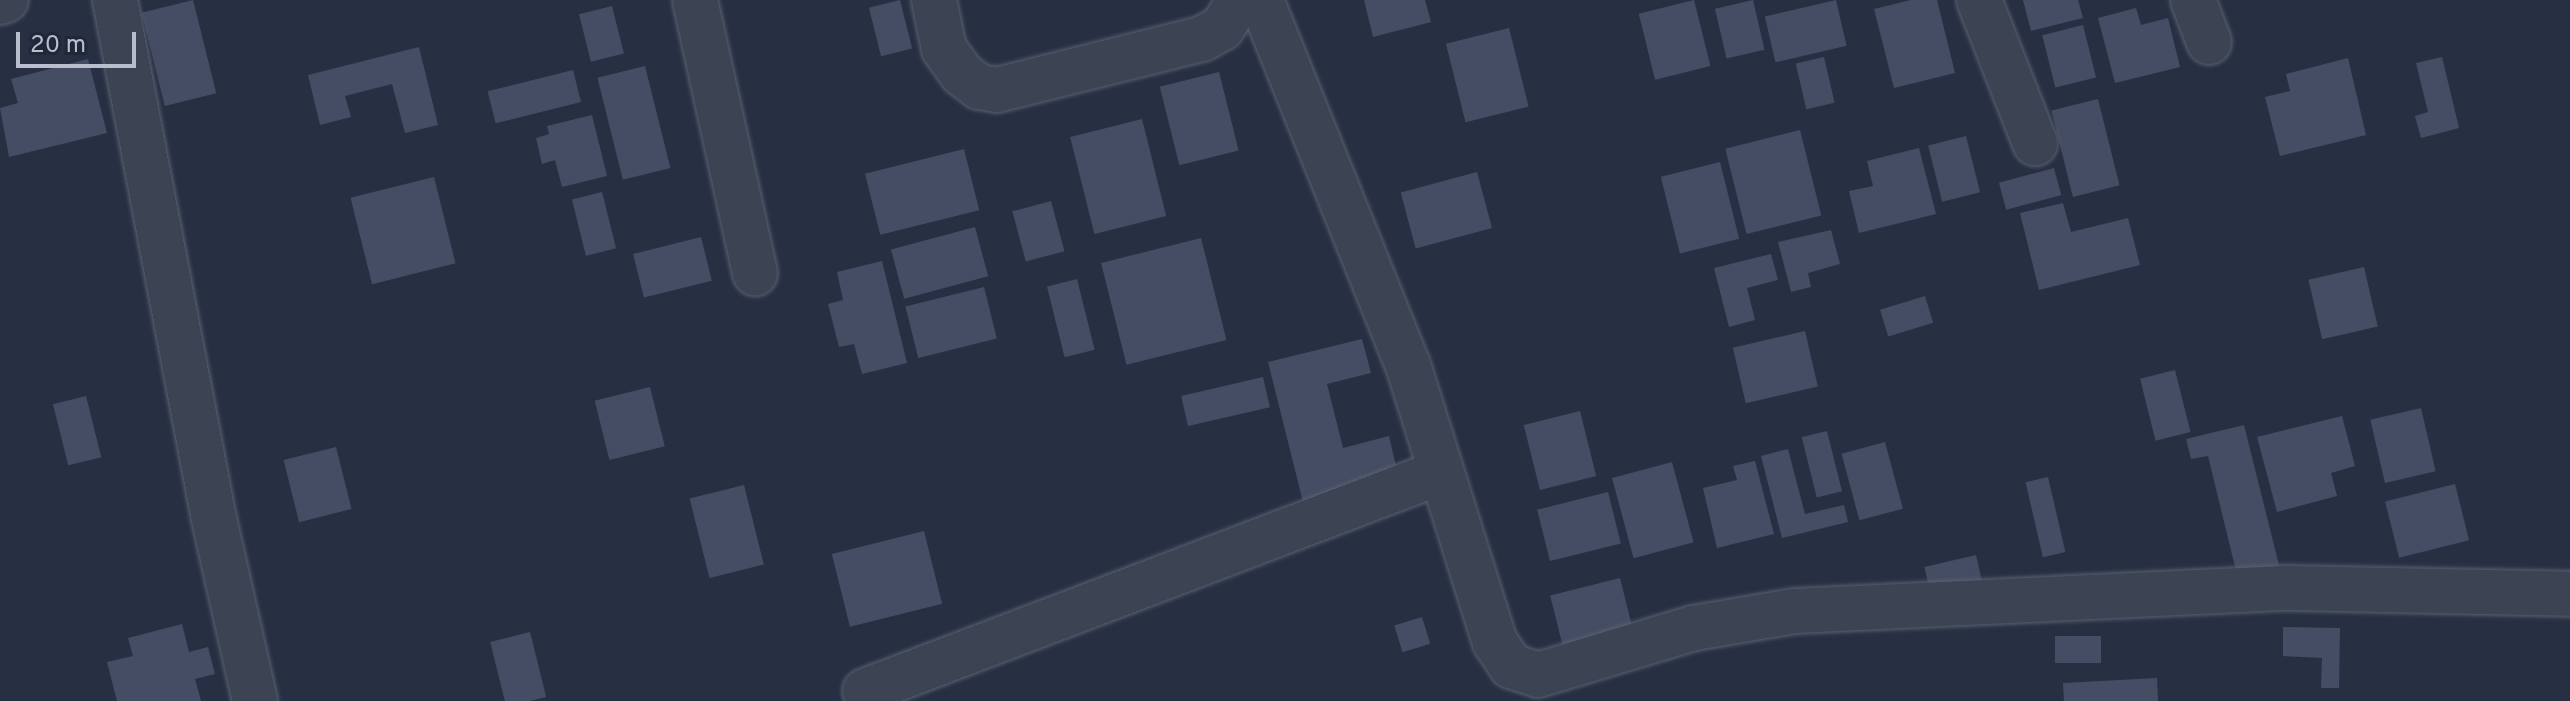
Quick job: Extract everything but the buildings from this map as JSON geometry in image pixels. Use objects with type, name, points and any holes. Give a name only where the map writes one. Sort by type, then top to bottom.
[{"type":"street","points":[[0,2],[6,0]]},
{"type":"street","points":[[115,0],[214,519],[255,701]]},
{"type":"street","points":[[695,0],[755,274]]},
{"type":"street","points":[[934,0],[944,49],[962,74],[979,87],[997,90],[1202,39],[1222,28],[1240,0]]},
{"type":"street","points":[[1261,0],[1408,365],[1495,642],[1511,666],[1532,688],[1694,628],[1795,611],[2290,588],[2570,594]]},
{"type":"street","points":[[1979,0],[2035,143]]},
{"type":"street","points":[[2193,0],[2209,42]]},
{"type":"street","points":[[865,691],[1441,472]]}]
